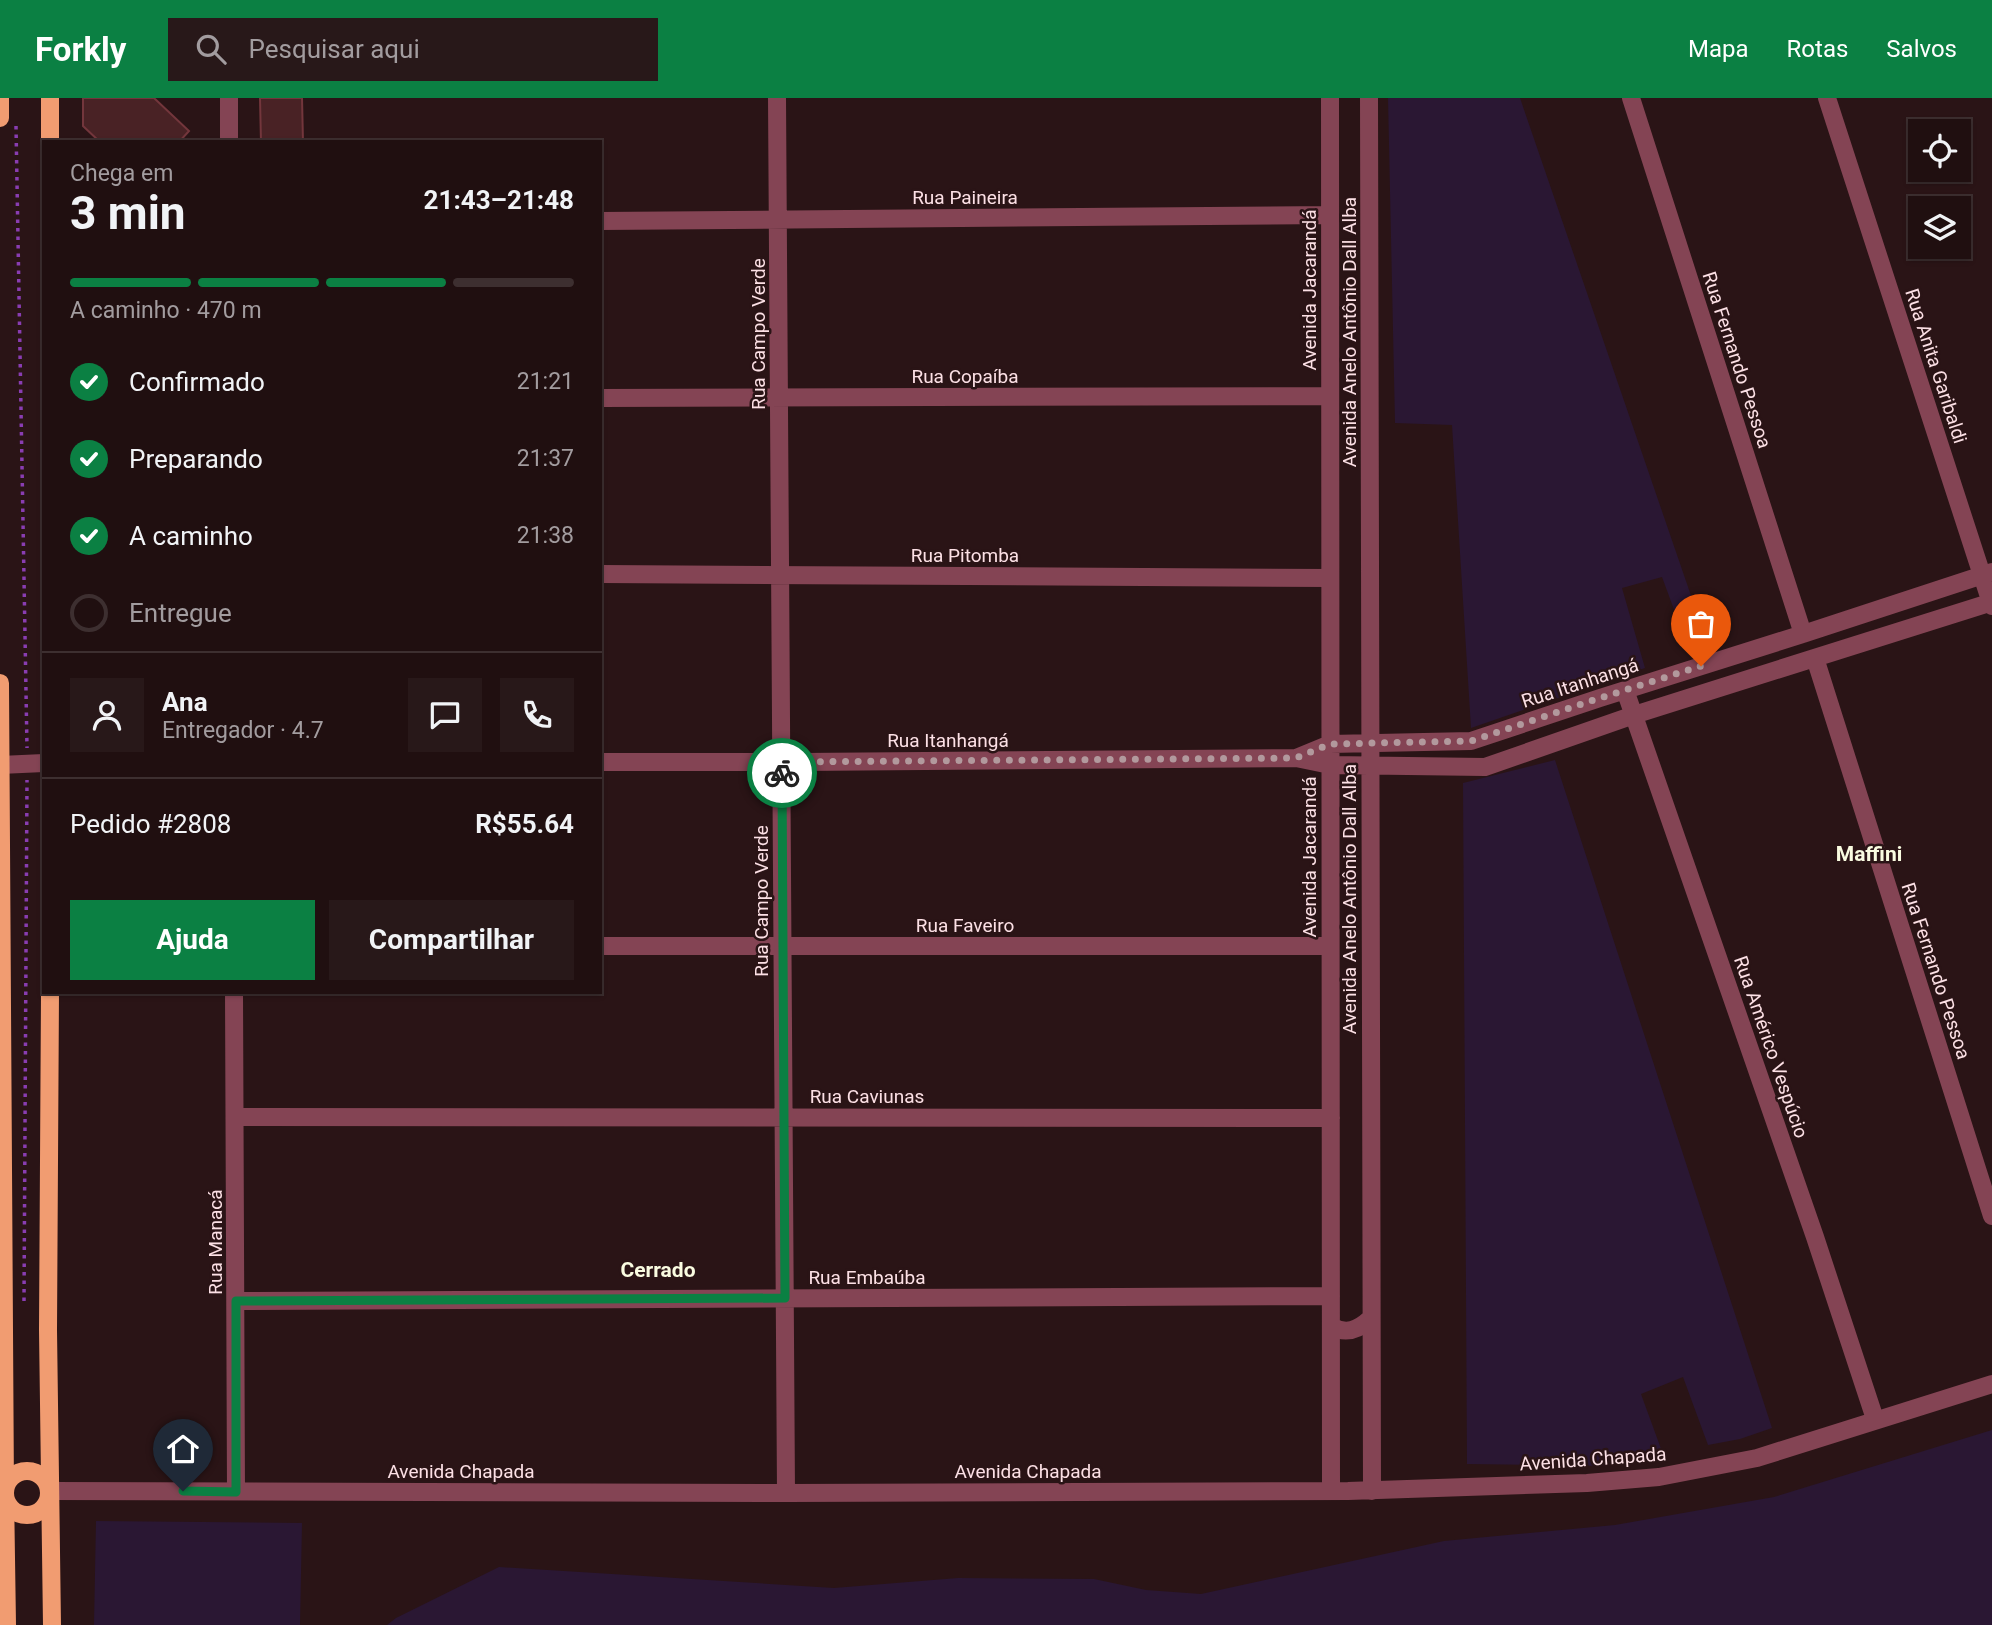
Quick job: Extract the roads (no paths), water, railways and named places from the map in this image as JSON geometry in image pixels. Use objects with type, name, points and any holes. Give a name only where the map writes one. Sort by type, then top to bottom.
[{"type":"main road","points":[[0,98],[8,122]]},
{"type":"main road","points":[[50,98],[50,140]]},
{"type":"main road","points":[[0,683],[2,1316],[5,1389],[2,1492],[7,1625]]},
{"type":"main road","points":[[2,1492],[14,1512],[28,1516],[42,1511],[50,1498],[50,994]]},
{"type":"main road","points":[[2,1492],[16,1474],[30,1471],[44,1478],[50,1491],[52,1625]]},
{"type":"street","points":[[229,98],[229,140]]},
{"type":"street","name":"Rua Campo Verde","points":[[777,98],[786,1493]]},
{"type":"street","name":"Avenida Jacarandá","points":[[1330,98],[1331,1491]]},
{"type":"street","name":"Avenida Anelo Antônio Dall Alba","points":[[1369,98],[1372,1491]]},
{"type":"street","name":"Rua Fernando Pessoa","points":[[1631,98],[1803,634]]},
{"type":"street","name":"Rua Anita Garibaldi","points":[[1826,98],[1987,574],[1992,604]]},
{"type":"street","name":"Rua Paineira","points":[[602,221],[1330,215]]},
{"type":"street","name":"Rua Copaíba","points":[[602,398],[1330,396]]},
{"type":"street","name":"Rua Pitomba","points":[[602,574],[1330,578]]},
{"type":"street","name":"Rua Itanhangá","points":[[1296,758],[1330,744],[1471,741],[1987,574]]},
{"type":"street","name":"Rua Itanhangá","points":[[602,762],[1296,758],[1330,765],[1485,767],[1634,715],[1992,604]]},
{"type":"street","name":"Rua Fernando Pessoa","points":[[1815,658],[1992,1216]]},
{"type":"street","name":"Rua Américo Vespúcio","points":[[1625,690],[1815,1237],[1875,1419]]},
{"type":"street","points":[[1,765],[35,763]]},
{"type":"street","name":"Rua Faveiro","points":[[602,946],[1330,946]]},
{"type":"street","name":"Rua Manacá","points":[[234,994],[236,1492]]},
{"type":"street","name":"Rua Caviunas","points":[[235,1117],[1331,1118]]},
{"type":"street","name":"Rua Embaúba","points":[[236,1301],[1331,1296]]},
{"type":"street","points":[[1331,1326],[1351,1331],[1370,1320]]},
{"type":"street","name":"Avenida Chapada","points":[[50,1491],[1372,1491],[1587,1483],[1659,1477],[1757,1458],[1992,1384]]},
{"type":"district","name":"Maffini","points":[[1869,854]]},
{"type":"district","name":"Cerrado","points":[[658,1270]]}]
